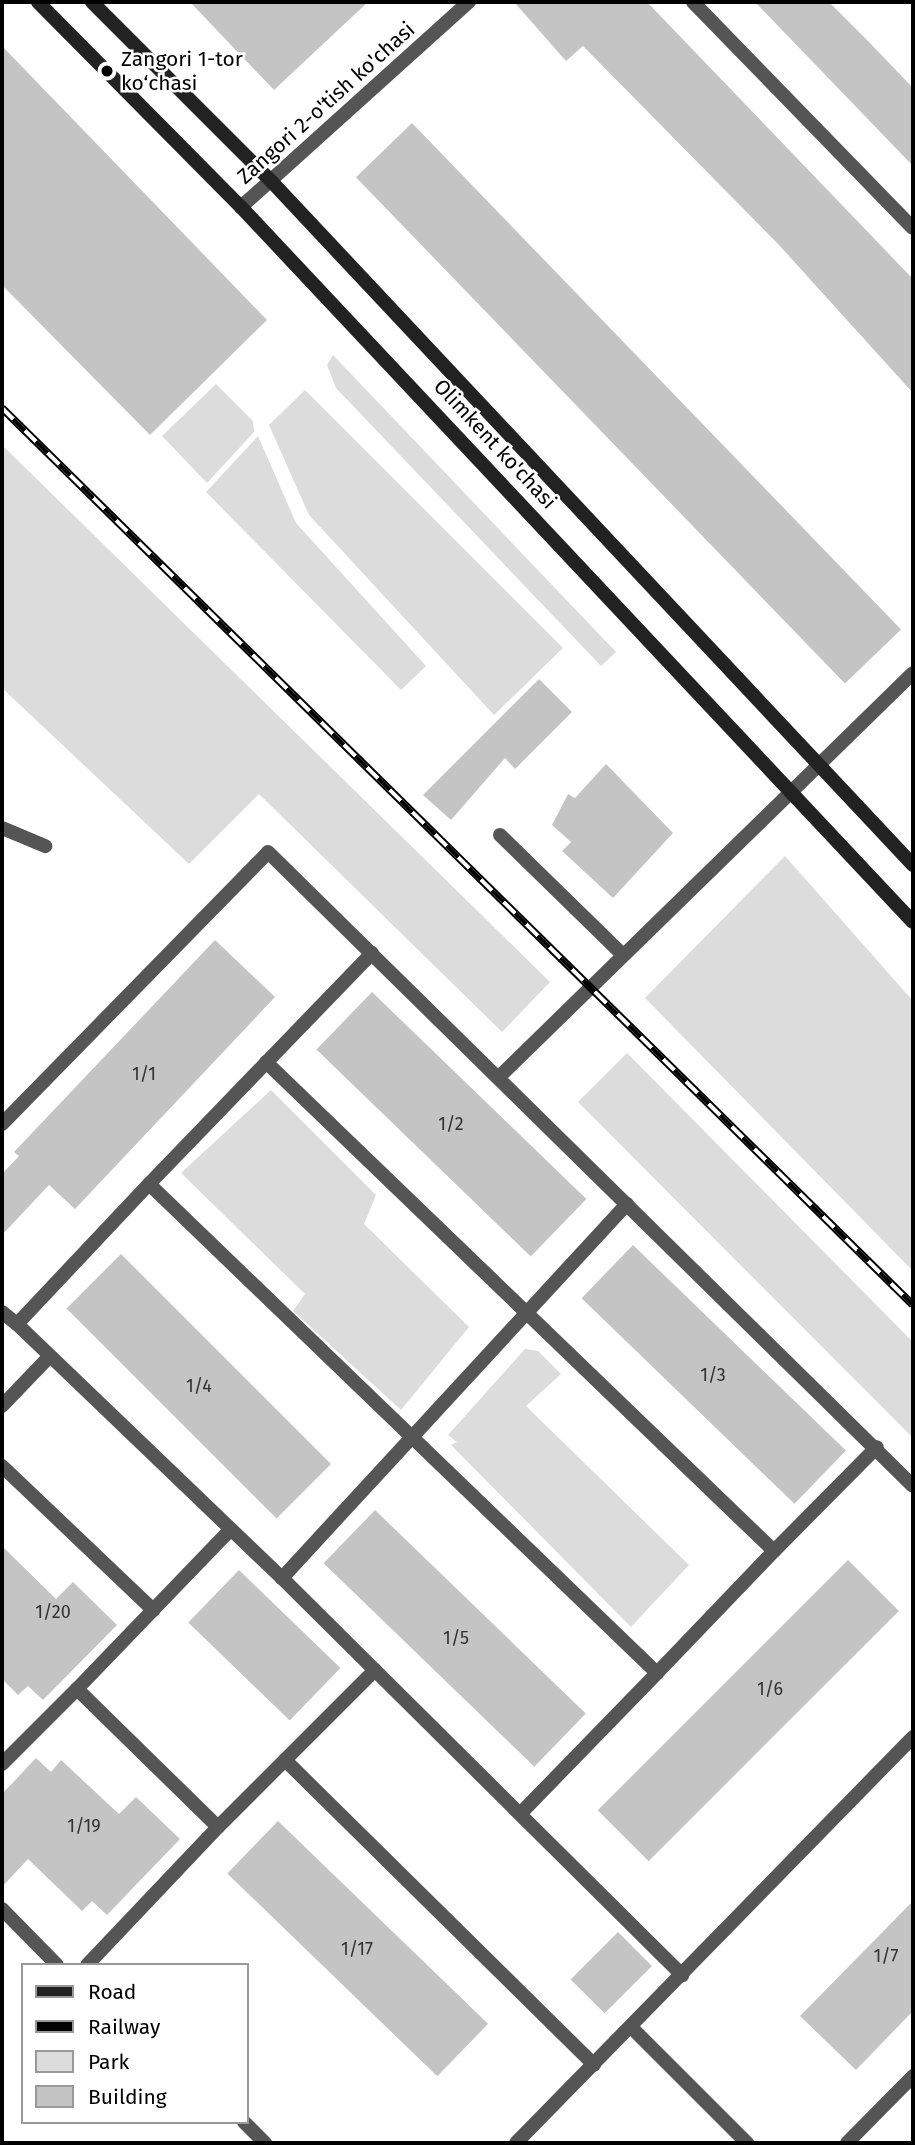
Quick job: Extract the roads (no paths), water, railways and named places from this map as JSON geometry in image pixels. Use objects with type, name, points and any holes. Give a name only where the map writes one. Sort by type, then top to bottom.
[{"type":"main road","name":"Olimkent ko'chasi","points":[[38,2],[241,207],[794,792],[913,922]]},
{"type":"main road","name":"Olimkent ko'chasi","points":[[92,2],[272,182],[913,865]]},
{"type":"street","name":"Zangori 2-o'tish ko'chasi","points":[[241,207],[272,182],[469,2]]},
{"type":"street","points":[[693,2],[913,228]]},
{"type":"street","points":[[499,1077],[621,954],[794,792],[913,673]]},
{"type":"street","points":[[2,828],[44,846]]},
{"type":"street","points":[[500,835],[621,954]]},
{"type":"street","points":[[2,1124],[268,852],[877,1447],[913,1486]]},
{"type":"street","points":[[17,1324],[372,953]]},
{"type":"street","points":[[266,1062],[774,1551]]},
{"type":"street","points":[[149,1184],[657,1673]]},
{"type":"street","points":[[282,1578],[627,1203]]},
{"type":"street","points":[[2,1312],[282,1578],[682,1975]]},
{"type":"street","points":[[2,1406],[50,1356]]},
{"type":"street","points":[[521,1814],[877,1447]]},
{"type":"street","points":[[2,1466],[153,1610]]},
{"type":"street","points":[[2,1764],[231,1529]]},
{"type":"street","points":[[88,1963],[218,1827],[375,1670]]},
{"type":"street","points":[[77,1689],[218,1827]]},
{"type":"street","points":[[516,2143],[632,2028],[913,1737]]},
{"type":"street","points":[[285,1760],[594,2065]]},
{"type":"street","points":[[2,1909],[55,1963]]},
{"type":"street","points":[[632,2028],[747,2143]]},
{"type":"street","points":[[847,2143],[913,2076]]},
{"type":"street","points":[[246,2124],[265,2143]]},
{"type":"railway","points":[[2,408],[913,1305]]},
{"type":"place","name":"Zangori 1-tor ko‘chasi","points":[[107,71]]}]
